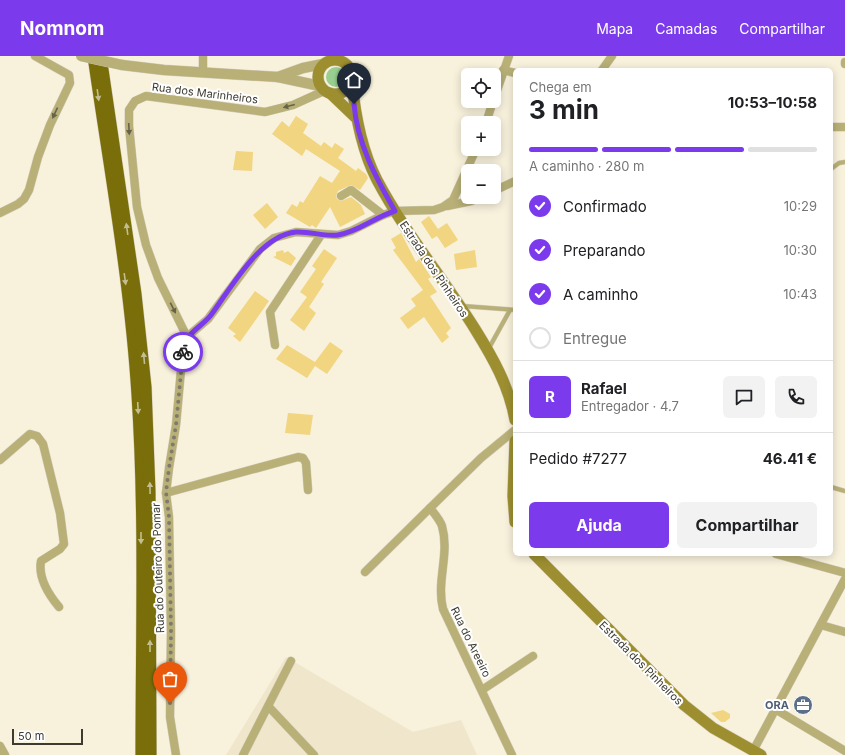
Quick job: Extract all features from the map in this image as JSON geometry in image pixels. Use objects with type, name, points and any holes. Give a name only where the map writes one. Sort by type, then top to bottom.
[{"type":"highway","points":[[92,56],[129,314],[137,394],[140,477],[141,755]]},
{"type":"highway","points":[[101,56],[136,294],[146,381],[150,492],[151,755]]},
{"type":"main road","name":"Estrada dos Pinheiros","points":[[350,56],[355,116],[371,167],[395,211],[488,350],[503,379],[513,413]]},
{"type":"main road","points":[[328,60],[340,60],[351,75],[349,86],[341,93],[325,90],[317,74],[328,60]]},
{"type":"main road","name":"Estrada dos Pinheiros","points":[[325,90],[355,116]]},
{"type":"main road","points":[[513,478],[513,505]]},
{"type":"main road","name":"Estrada dos Pinheiros","points":[[536,556],[684,705],[713,728],[757,753]]},
{"type":"street","points":[[0,213],[18,204],[24,199],[33,180],[38,157],[54,115],[70,83],[69,75],[35,56]]},
{"type":"street","points":[[81,56],[122,65],[203,73],[278,78],[325,90]]},
{"type":"street","points":[[203,56],[203,73]]},
{"type":"street","points":[[501,77],[508,56]]},
{"type":"street","points":[[603,68],[612,56]]},
{"type":"street","points":[[278,78],[328,60]]},
{"type":"street","points":[[503,70],[513,72]]},
{"type":"street","name":"Rua dos Marinheiros","points":[[187,336],[158,278],[146,245],[137,207],[128,126],[129,110],[135,101],[146,96],[265,112],[293,105],[325,90]]},
{"type":"street","points":[[833,127],[845,127]]},
{"type":"street","points":[[443,207],[453,200],[473,156]]},
{"type":"street","points":[[501,188],[513,182]]},
{"type":"street","points":[[341,196],[351,190],[383,215]]},
{"type":"street","points":[[187,336],[208,319],[260,249],[267,243],[288,233],[338,235],[351,231],[383,215],[395,211],[434,210],[461,202]]},
{"type":"street","points":[[275,346],[270,312],[321,235]]},
{"type":"street","name":"Rua do Outeiro do Pomar","points":[[176,755],[170,718],[171,631],[169,517],[166,492],[176,425],[183,348],[187,336]]},
{"type":"street","points":[[365,572],[481,458],[513,432]]},
{"type":"street","points":[[0,460],[30,434],[37,436],[43,444],[60,513],[64,544],[41,561],[40,567],[46,588],[59,607]]},
{"type":"street","points":[[166,492],[298,457],[303,458],[306,463],[308,490]]},
{"type":"street","name":"Rua do Areeiro","points":[[430,508],[442,525],[445,549],[440,595],[443,609],[512,755]]},
{"type":"street","points":[[783,556],[845,573]]},
{"type":"street","points":[[757,753],[775,709],[845,579]]},
{"type":"street","points":[[821,625],[845,632]]},
{"type":"street","points":[[482,690],[534,656]]},
{"type":"street","points":[[243,755],[269,707],[291,661]]},
{"type":"street","points":[[269,707],[314,755]]},
{"type":"street","points":[[775,709],[845,751]]},
{"type":"street","points":[[0,746],[5,755]]},
{"type":"lane","points":[[833,168],[839,163],[845,162]]},
{"type":"lane","points":[[460,306],[510,310],[488,350]]},
{"type":"lane","points":[[833,488],[845,491]]},
{"type":"shaded area","points":[[286,657],[413,732],[461,720],[477,755],[226,755]]},
{"type":"green space","points":[[336,67],[343,70],[346,77],[343,84],[336,87],[329,84],[326,77],[329,70]]},
{"type":"building","points":[[296,116],[308,124],[303,133],[321,146],[324,142],[332,148],[335,143],[344,149],[338,158],[356,171],[358,168],[366,174],[368,178],[360,190],[351,185],[338,191],[336,196],[337,199],[341,201],[351,197],[361,205],[365,214],[340,227],[330,207],[316,228],[312,225],[310,227],[286,213],[292,204],[297,207],[300,201],[303,203],[320,176],[332,183],[340,171],[306,149],[302,156],[272,134],[282,121],[289,127]]},
{"type":"building","points":[[236,151],[253,152],[252,171],[233,170]]},
{"type":"building","points":[[267,203],[278,217],[265,229],[253,215]]},
{"type":"building","points":[[429,216],[438,229],[447,223],[458,240],[445,248],[437,236],[432,239],[421,222]]},
{"type":"building","points":[[401,233],[416,262],[419,259],[431,277],[428,279],[437,292],[430,296],[451,328],[446,333],[449,337],[442,343],[424,317],[408,329],[400,318],[416,306],[411,299],[423,290],[393,250],[396,248],[391,239]]},
{"type":"building","points":[[324,249],[337,258],[321,282],[324,284],[309,307],[316,313],[304,331],[290,320],[307,297],[300,292],[316,269],[312,266]]},
{"type":"building","points":[[283,250],[284,253],[288,251],[296,258],[291,266],[273,257],[276,256],[276,252]]},
{"type":"building","points":[[475,250],[477,267],[456,270],[454,254]]},
{"type":"building","points":[[255,291],[269,301],[240,342],[233,336],[236,334],[228,328]]},
{"type":"building","points":[[330,342],[343,351],[327,374],[315,366],[307,378],[276,359],[287,345],[315,362]]},
{"type":"building","points":[[288,413],[313,415],[310,435],[285,433]]},
{"type":"building","points":[[723,710],[730,714],[730,718],[725,722],[721,722],[711,713]]},
{"type":"way so far","points":[[170,703],[171,631],[169,517],[166,492],[176,425],[183,352]]},
{"type":"place","name":"ORA","points":[[803,705]]},
{"type":"route","points":[[183,352],[187,336],[208,319],[260,249],[274,238],[296,232],[321,235],[338,235],[351,231],[374,219],[395,211],[376,179],[371,167],[355,116],[354,104]]}]
